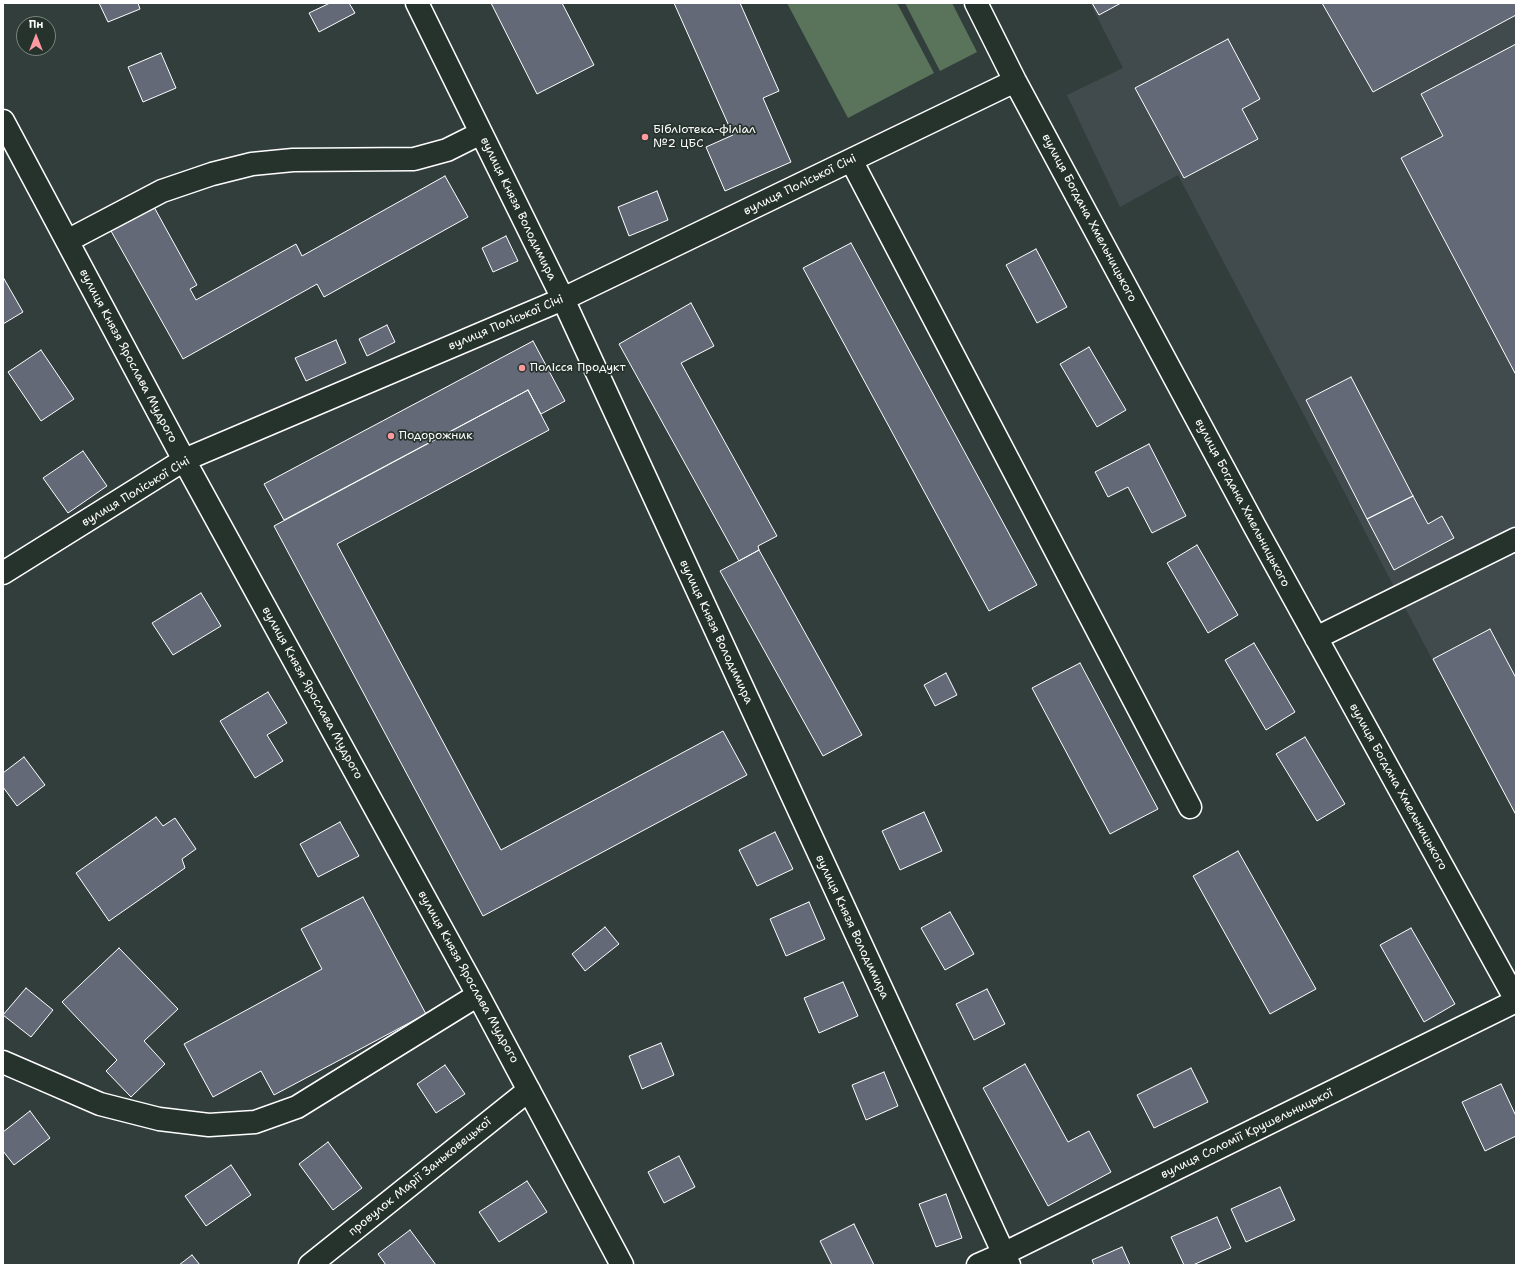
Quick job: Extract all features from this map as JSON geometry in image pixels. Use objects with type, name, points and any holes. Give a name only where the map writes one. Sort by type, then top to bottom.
[{"type":"street","name":"вулиця Князя Володимира","points":[[417,3],[563,299],[1006,1260]]},
{"type":"street","name":"вулиця Богдана Хмельницького","points":[[976,3],[1015,81],[1255,527],[1516,1000]]},
{"type":"street","name":"вулиця Поліської Січі","points":[[3,573],[184,460],[563,299],[1015,81]]},
{"type":"street","name":"вулиця Князя Ярослава Мудрого","points":[[3,121],[184,460],[478,995],[622,1265]]},
{"type":"street","points":[[67,241],[162,191],[212,174],[252,164],[293,160],[414,159],[447,150],[481,133]]},
{"type":"street","points":[[851,160],[1190,807]]},
{"type":"street","points":[[1316,638],[1516,538]]},
{"type":"street","points":[[3,1062],[100,1104],[159,1119],[209,1125],[254,1122],[297,1107],[478,995]]},
{"type":"street","name":"вулиця Соломії Крушельницької","points":[[978,1265],[1006,1260],[1516,1000]]},
{"type":"street","name":"провулок Марії Заньковецької","points":[[310,1265],[529,1090]]},
{"type":"shaded area","points":[[1090,3],[1516,3],[1516,815],[1433,661],[1178,175],[1120,207],[1067,95],[1123,68]]},
{"type":"green space","points":[[787,3],[897,3],[934,73],[848,118]]},
{"type":"green space","points":[[905,3],[952,3],[977,52],[940,71]]},
{"type":"building","points":[[99,3],[138,3],[140,9],[108,22]]},
{"type":"building","points":[[330,3],[349,3],[355,13],[319,32],[309,13]]},
{"type":"building","points":[[491,3],[562,3],[594,65],[537,94]]},
{"type":"building","points":[[674,3],[740,3],[779,91],[763,98],[791,162],[725,191],[706,147],[733,135]]},
{"type":"building","points":[[1092,3],[1121,3],[1099,15]]},
{"type":"building","points":[[1322,3],[1516,3],[1516,15],[1373,92]]},
{"type":"building","points":[[1228,39],[1260,99],[1242,109],[1258,139],[1184,178],[1135,88]]},
{"type":"building","points":[[1516,44],[1516,375],[1401,158],[1443,136],[1421,94]]},
{"type":"building","points":[[161,53],[176,88],[143,102],[128,67]]},
{"type":"building","points":[[445,176],[468,217],[324,297],[317,284],[183,359],[111,231],[154,207],[197,285],[190,289],[196,300],[296,244],[302,256]]},
{"type":"building","points":[[657,191],[668,220],[629,236],[618,207]]},
{"type":"building","points":[[506,236],[518,261],[493,272],[482,248]]},
{"type":"building","points":[[851,243],[1037,585],[989,611],[803,268]]},
{"type":"building","points":[[1036,249],[1067,307],[1037,323],[1006,265]]},
{"type":"building","points":[[3,277],[23,312],[3,324]]},
{"type":"building","points":[[691,303],[714,346],[681,363],[777,536],[758,546],[759,550],[739,561],[619,344]]},
{"type":"building","points":[[387,325],[395,342],[367,356],[359,339]]},
{"type":"building","points":[[336,340],[346,363],[306,381],[295,358]]},
{"type":"building","points":[[533,341],[565,401],[541,414],[528,390],[284,520],[264,484]]},
{"type":"building","points":[[1089,347],[1126,410],[1097,427],[1060,364]]},
{"type":"building","points":[[41,350],[74,399],[41,421],[8,372]]},
{"type":"building","points":[[1351,377],[1413,496],[1367,519],[1306,400]]},
{"type":"building","points":[[528,390],[549,430],[337,544],[501,850],[723,731],[747,775],[483,916],[274,526]]},
{"type":"building","points":[[1149,444],[1186,516],[1152,533],[1128,487],[1108,497],[1095,472]]},
{"type":"building","points":[[83,451],[107,486],[68,513],[43,478]]},
{"type":"building","points":[[1413,496],[1428,524],[1442,516],[1454,538],[1394,570],[1367,519]]},
{"type":"building","points":[[1197,545],[1238,615],[1208,633],[1167,563]]},
{"type":"building","points":[[759,550],[862,735],[823,756],[720,571]]},
{"type":"building","points":[[201,593],[221,626],[173,655],[152,623]]},
{"type":"building","points":[[1490,629],[1516,678],[1516,815],[1433,659]]},
{"type":"building","points":[[1254,643],[1295,712],[1266,730],[1225,660]]},
{"type":"building","points":[[1080,663],[1158,809],[1110,834],[1032,688]]},
{"type":"building","points":[[946,673],[957,695],[935,706],[924,685]]},
{"type":"building","points":[[268,692],[287,723],[267,735],[283,761],[255,778],[220,721]]},
{"type":"building","points":[[1305,737],[1345,804],[1317,821],[1276,754]]},
{"type":"building","points":[[24,757],[45,785],[17,806],[3,787],[3,773]]},
{"type":"building","points":[[924,812],[942,851],[900,870],[882,831]]},
{"type":"building","points":[[156,817],[163,826],[175,818],[196,849],[182,859],[185,868],[109,921],[76,873]]},
{"type":"building","points":[[340,822],[359,856],[318,877],[300,844]]},
{"type":"building","points":[[775,832],[793,869],[757,886],[739,850]]},
{"type":"building","points":[[1238,851],[1316,989],[1270,1014],[1193,876]]},
{"type":"building","points":[[363,897],[426,1014],[274,1095],[261,1071],[213,1097],[184,1044],[322,969],[301,929]]},
{"type":"building","points":[[809,902],[825,939],[786,956],[770,919]]},
{"type":"building","points":[[950,912],[974,954],[945,970],[921,928]]},
{"type":"building","points":[[605,927],[619,944],[585,971],[572,954]]},
{"type":"building","points":[[1411,928],[1455,1004],[1424,1022],[1380,945]]},
{"type":"building","points":[[119,948],[178,1009],[144,1041],[165,1064],[131,1097],[106,1071],[117,1060],[62,1002]]},
{"type":"building","points":[[843,982],[858,1016],[819,1033],[804,998]]},
{"type":"building","points":[[26,988],[53,1010],[31,1037],[3,1015]]},
{"type":"building","points":[[987,989],[1005,1024],[974,1040],[956,1004]]},
{"type":"building","points":[[661,1043],[674,1075],[642,1089],[629,1056]]},
{"type":"building","points":[[1025,1064],[1068,1142],[1089,1131],[1111,1172],[1048,1206],[983,1088]]},
{"type":"building","points":[[445,1065],[465,1094],[436,1113],[417,1084]]},
{"type":"building","points":[[1191,1068],[1208,1102],[1154,1128],[1137,1095]]},
{"type":"building","points":[[884,1072],[898,1106],[866,1120],[852,1085]]},
{"type":"building","points":[[1501,1084],[1516,1116],[1516,1136],[1485,1151],[1462,1102]]},
{"type":"building","points":[[30,1111],[50,1138],[14,1165],[3,1151],[3,1132]]},
{"type":"building","points":[[328,1142],[362,1188],[333,1210],[299,1164]]},
{"type":"building","points":[[679,1156],[695,1187],[664,1203],[648,1172]]},
{"type":"building","points":[[231,1165],[251,1195],[206,1226],[185,1196]]},
{"type":"building","points":[[527,1181],[547,1212],[499,1242],[479,1212]]},
{"type":"building","points":[[1280,1187],[1295,1220],[1246,1242],[1231,1209]]},
{"type":"building","points":[[946,1194],[962,1238],[936,1247],[919,1204]]},
{"type":"building","points":[[1217,1217],[1231,1248],[1193,1265],[1184,1265],[1171,1237]]},
{"type":"building","points":[[854,1224],[874,1265],[832,1265],[820,1241]]},
{"type":"building","points":[[410,1230],[436,1265],[386,1265],[378,1254]]},
{"type":"building","points":[[1122,1247],[1130,1265],[1094,1265],[1092,1260]]},
{"type":"building","points":[[192,1255],[200,1265],[179,1265]]},
{"type":"place","name":"Бібліотека-філіал №2 ЦБС","points":[[645,137]]},
{"type":"place","name":"Полісся Продукт","points":[[522,368]]},
{"type":"place","name":"Подорожник","points":[[391,436]]}]
